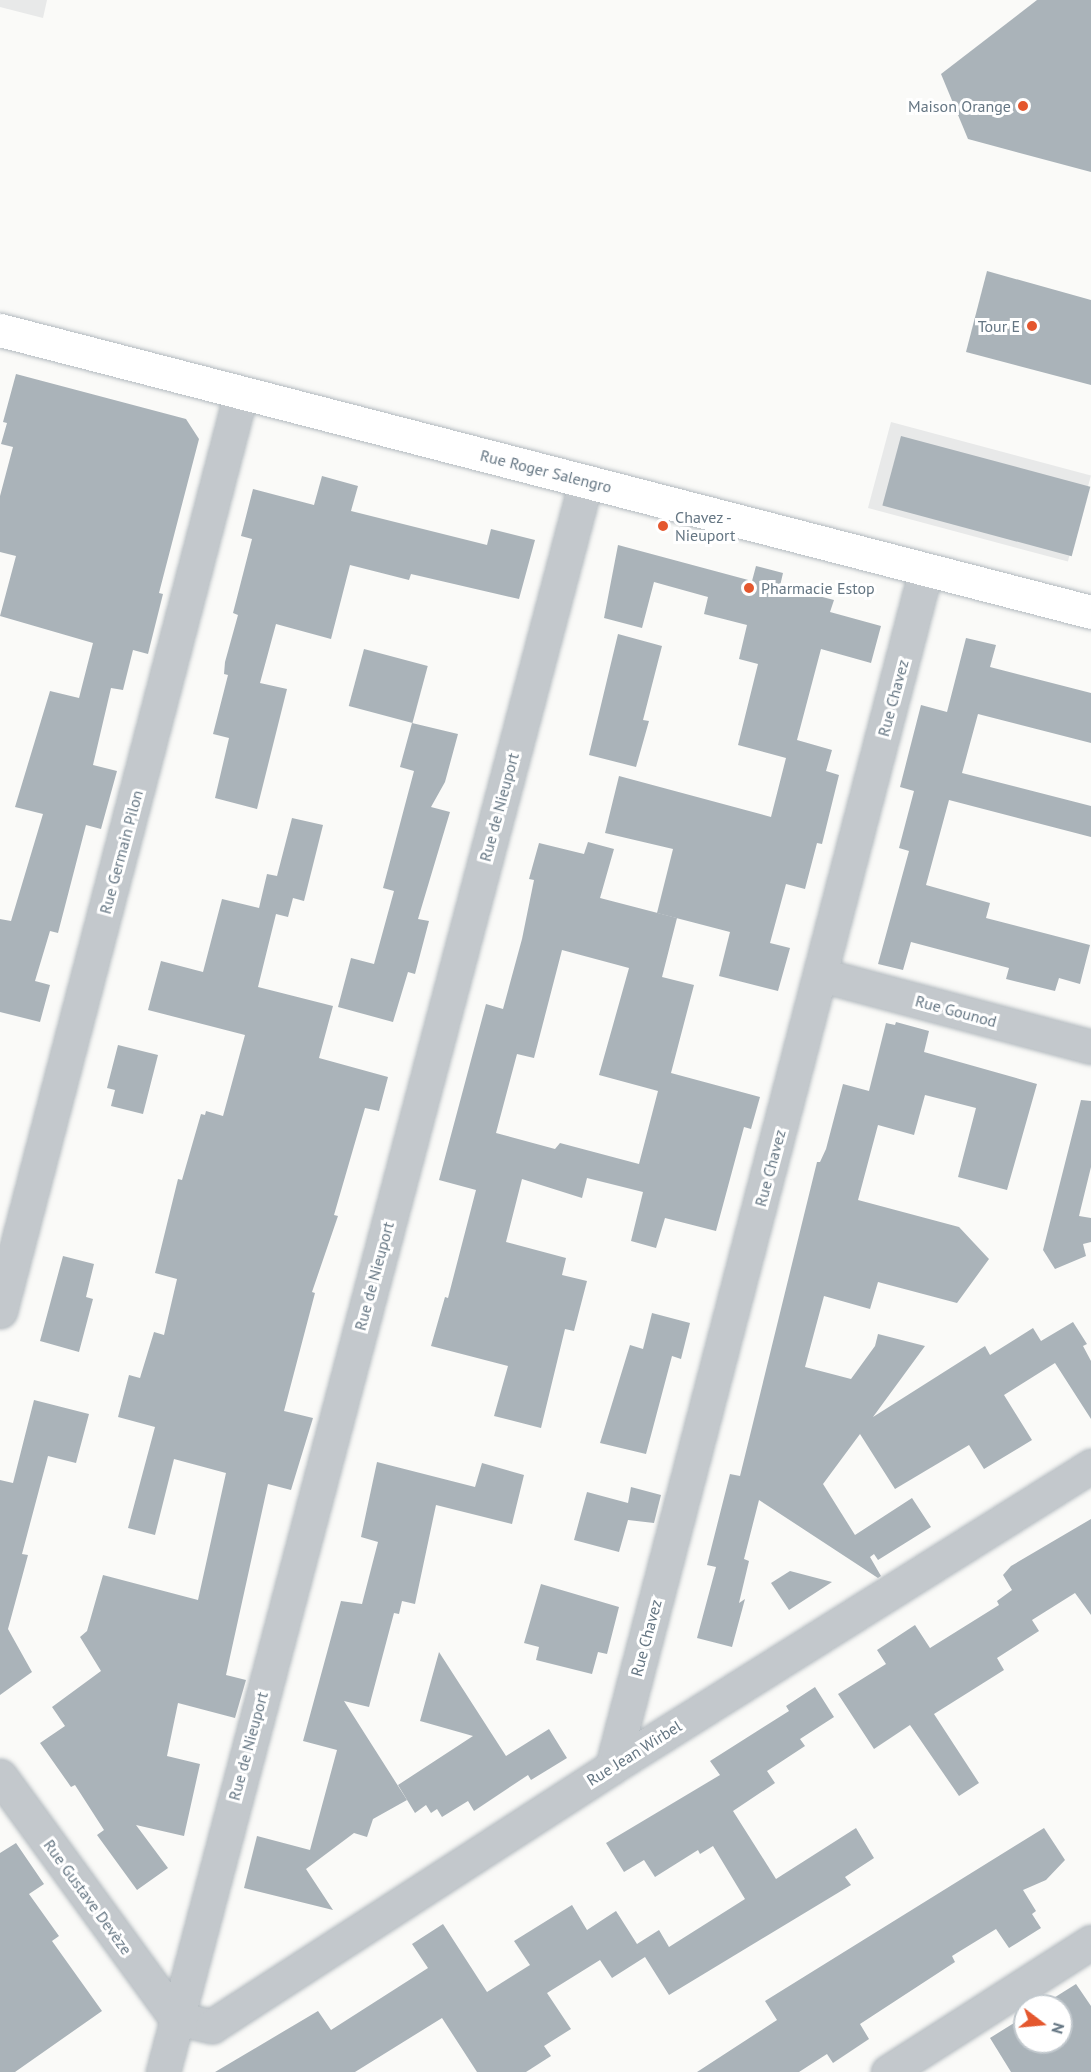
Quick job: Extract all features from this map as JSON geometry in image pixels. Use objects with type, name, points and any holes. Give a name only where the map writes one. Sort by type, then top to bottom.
[{"type":"main road","name":"Rue Roger Salengro","points":[[0,330],[1091,612]]},
{"type":"street","name":"Rue Germain Pilon","points":[[0,1311],[242,393]]},
{"type":"street","name":"Rue de Nieuport","points":[[163,2072],[586,481]]},
{"type":"street","name":"Rue Chavez","points":[[612,1767],[926,569]]},
{"type":"street","name":"Rue Gounod","points":[[821,975],[1091,1047]]},
{"type":"street","name":"Rue Jean Wirbel","points":[[176,2018],[212,2026],[612,1767],[1091,1466]]},
{"type":"street","name":"Rue Gustave Devèze","points":[[0,1776],[176,2018]]},
{"type":"street","points":[[888,2072],[1091,1942]]},
{"type":"shaded area","points":[[0,0],[47,0],[43,18],[0,7]]},
{"type":"shaded area","points":[[891,422],[1091,476],[1068,562],[868,508]]},
{"type":"building","name":"Maison Orange","points":[[1037,0],[1091,0],[1091,172],[968,139],[941,74]]},
{"type":"building","name":"Tour E","points":[[987,271],[1091,300],[1091,385],[966,352]]},
{"type":"building","points":[[16,374],[186,419],[199,439],[159,593],[163,594],[148,654],[133,650],[123,690],[111,688],[93,765],[117,771],[101,829],[86,825],[58,933],[50,931],[35,981],[50,985],[40,1022],[0,1012],[0,919],[11,921],[43,814],[15,807],[50,691],[79,698],[93,643],[0,616],[16,556],[0,552],[0,496],[13,447],[1,444],[7,423],[3,422]]},
{"type":"building","points":[[901,436],[1090,487],[1072,556],[882,506]]},
{"type":"building","points":[[322,476],[358,486],[351,511],[487,545],[491,529],[535,540],[519,599],[411,574],[409,580],[350,565],[331,639],[276,624],[260,683],[287,689],[257,809],[215,798],[229,738],[213,734],[228,675],[224,674],[225,662],[238,615],[233,613],[252,539],[241,536],[253,489],[314,505]]},
{"type":"building","points":[[618,545],[752,581],[756,566],[783,573],[780,586],[834,600],[830,612],[881,626],[871,663],[821,649],[797,740],[832,750],[826,771],[839,775],[822,844],[817,843],[805,889],[786,884],[770,943],[790,948],[778,991],[719,976],[730,932],[657,913],[673,849],[605,833],[619,776],[771,817],[786,758],[738,745],[758,664],[739,659],[747,625],[704,614],[708,597],[654,582],[642,628],[604,618]]},
{"type":"building","points":[[618,634],[662,646],[643,720],[649,721],[636,767],[589,755]]},
{"type":"building","points":[[966,638],[996,645],[990,667],[1091,693],[1091,743],[978,714],[962,773],[1091,806],[1091,837],[949,800],[926,885],[990,903],[986,918],[1090,945],[1080,984],[1059,978],[1055,991],[1006,979],[1009,968],[911,942],[903,970],[878,964],[909,851],[899,848],[914,791],[900,787],[921,705],[947,712]]},
{"type":"building","points":[[364,649],[428,666],[412,723],[349,706]]},
{"type":"building","points":[[412,723],[458,734],[445,782],[431,807],[450,812],[418,919],[429,921],[415,974],[408,972],[393,1022],[338,1007],[351,958],[374,964],[394,891],[383,888],[414,771],[400,767]]},
{"type":"building","points":[[292,818],[323,825],[304,901],[293,898],[288,917],[276,914],[258,987],[333,1006],[319,1058],[388,1077],[379,1111],[365,1108],[334,1215],[338,1216],[312,1292],[315,1293],[284,1411],[313,1418],[291,1490],[268,1484],[226,1675],[246,1680],[235,1718],[178,1703],[167,1756],[200,1764],[184,1836],[136,1825],[168,1868],[137,1890],[97,1835],[104,1830],[75,1785],[71,1787],[40,1743],[65,1726],[52,1707],[101,1671],[80,1637],[87,1631],[103,1575],[198,1600],[226,1473],[174,1459],[155,1535],[128,1528],[155,1427],[118,1417],[129,1375],[140,1378],[154,1332],[164,1335],[177,1279],[155,1273],[178,1179],[182,1180],[201,1114],[205,1115],[206,1111],[223,1116],[245,1035],[148,1010],[161,961],[203,972],[222,899],[259,908],[267,874],[277,876]]},
{"type":"building","points":[[588,842],[614,849],[600,898],[677,918],[662,977],[694,985],[671,1073],[760,1097],[751,1129],[744,1127],[716,1231],[665,1218],[656,1248],[631,1241],[643,1192],[587,1178],[582,1198],[522,1179],[506,1242],[566,1258],[562,1275],[587,1281],[574,1331],[565,1329],[541,1428],[494,1416],[508,1366],[431,1346],[445,1297],[448,1298],[476,1190],[439,1180],[486,1004],[503,1009],[522,939],[534,880],[529,879],[539,843],[584,854]],"holes":[[[562,950],[629,968],[599,1075],[658,1091],[639,1164],[560,1143],[555,1149],[496,1133],[517,1054],[534,1058]]]},
{"type":"building","points":[[896,1022],[929,1031],[924,1052],[1037,1084],[1007,1190],[958,1177],[976,1108],[925,1095],[914,1135],[878,1125],[858,1200],[959,1227],[989,1259],[957,1303],[878,1282],[870,1309],[824,1296],[805,1367],[851,1379],[875,1346],[878,1334],[925,1346],[873,1417],[985,1346],[990,1355],[1033,1328],[1041,1341],[1073,1322],[1087,1344],[1083,1346],[1091,1361],[1091,1419],[1055,1363],[1004,1395],[1032,1440],[984,1469],[969,1445],[895,1489],[860,1434],[823,1484],[855,1535],[912,1498],[931,1527],[878,1560],[874,1554],[870,1557],[881,1576],[878,1578],[759,1500],[744,1559],[749,1561],[739,1603],[745,1599],[732,1647],[697,1638],[716,1567],[707,1565],[730,1474],[740,1476],[817,1162],[820,1162],[826,1149],[843,1084],[869,1091],[886,1023],[895,1025]]},
{"type":"building","points":[[118,1045],[158,1055],[143,1114],[111,1106],[115,1090],[107,1088]]},
{"type":"building","points":[[1081,1100],[1091,1101],[1091,1167],[1079,1216],[1091,1218],[1091,1242],[1083,1244],[1086,1256],[1055,1269],[1043,1250]]},
{"type":"building","points":[[63,1256],[94,1264],[86,1297],[93,1299],[79,1352],[40,1341]]},
{"type":"building","points":[[652,1313],[690,1323],[681,1359],[672,1356],[646,1454],[600,1443],[630,1345],[643,1349]]},
{"type":"building","points":[[34,1400],[89,1414],[76,1463],[48,1456],[22,1554],[28,1555],[8,1629],[32,1672],[0,1695],[0,1480],[13,1483]]},
{"type":"building","points":[[377,1462],[475,1487],[482,1463],[524,1475],[512,1524],[436,1505],[415,1604],[402,1601],[399,1614],[394,1613],[369,1707],[344,1701],[407,1800],[373,1819],[367,1837],[354,1833],[306,1869],[333,1910],[244,1888],[257,1836],[310,1850],[337,1750],[303,1741],[341,1601],[362,1604],[378,1542],[361,1537]]},
{"type":"building","points":[[631,1487],[661,1495],[654,1523],[628,1520],[619,1552],[574,1540],[587,1492],[628,1503]]},
{"type":"building","points":[[1091,1519],[1091,1615],[1075,1593],[1032,1620],[1039,1631],[997,1658],[1004,1670],[934,1714],[979,1783],[959,1796],[910,1725],[874,1749],[838,1694],[886,1664],[877,1650],[915,1625],[930,1648],[999,1605],[997,1601],[1012,1590],[1003,1575],[1011,1566]]},
{"type":"building","points":[[790,1571],[832,1582],[789,1610],[771,1583]]},
{"type":"building","points":[[541,1584],[619,1607],[607,1654],[598,1652],[592,1674],[536,1660],[539,1647],[524,1643]]},
{"type":"building","points":[[439,1652],[506,1756],[549,1729],[567,1758],[531,1780],[528,1775],[474,1811],[468,1801],[442,1817],[437,1809],[431,1813],[426,1805],[415,1813],[398,1785],[473,1736],[420,1721]]},
{"type":"building","points":[[815,1687],[834,1717],[800,1739],[805,1746],[767,1771],[775,1783],[733,1811],[776,1879],[856,1828],[874,1858],[845,1877],[851,1885],[669,1995],[645,1957],[612,1978],[600,1960],[547,1993],[571,2029],[544,2046],[551,2056],[526,2072],[477,2072],[442,2018],[355,2072],[215,2072],[318,2011],[331,2030],[428,1968],[412,1944],[443,1924],[487,1992],[530,1965],[514,1941],[572,1905],[587,1930],[616,1911],[637,1944],[659,1930],[669,1947],[745,1899],[713,1846],[700,1854],[698,1850],[655,1877],[644,1860],[624,1872],[606,1843],[720,1775],[710,1761],[789,1711],[786,1706]]},
{"type":"building","points":[[1044,1828],[1065,1860],[1046,1880],[1023,1890],[1036,1911],[1032,1914],[1041,1928],[1009,1948],[996,1929],[952,1956],[955,1962],[860,2024],[869,2039],[833,2063],[827,2054],[799,2072],[697,2072],[777,2020],[765,2001]]},
{"type":"building","points":[[16,1843],[44,1884],[29,1894],[59,1936],[52,1941],[102,2011],[15,2072],[0,2072],[0,1853]]},
{"type":"building","points":[[1076,1984],[1091,2006],[1091,2072],[1011,2072],[990,2038],[1013,2024],[1013,2054],[1073,2054],[1073,1994],[1060,1994]]},
{"type":"place","name":"Maison Orange","points":[[1023,106]]},
{"type":"place","name":"Tour E","points":[[1032,326]]},
{"type":"place","name":"Chavez - Nieuport","points":[[663,526]]},
{"type":"place","name":"Pharmacie Estop","points":[[749,588]]}]
